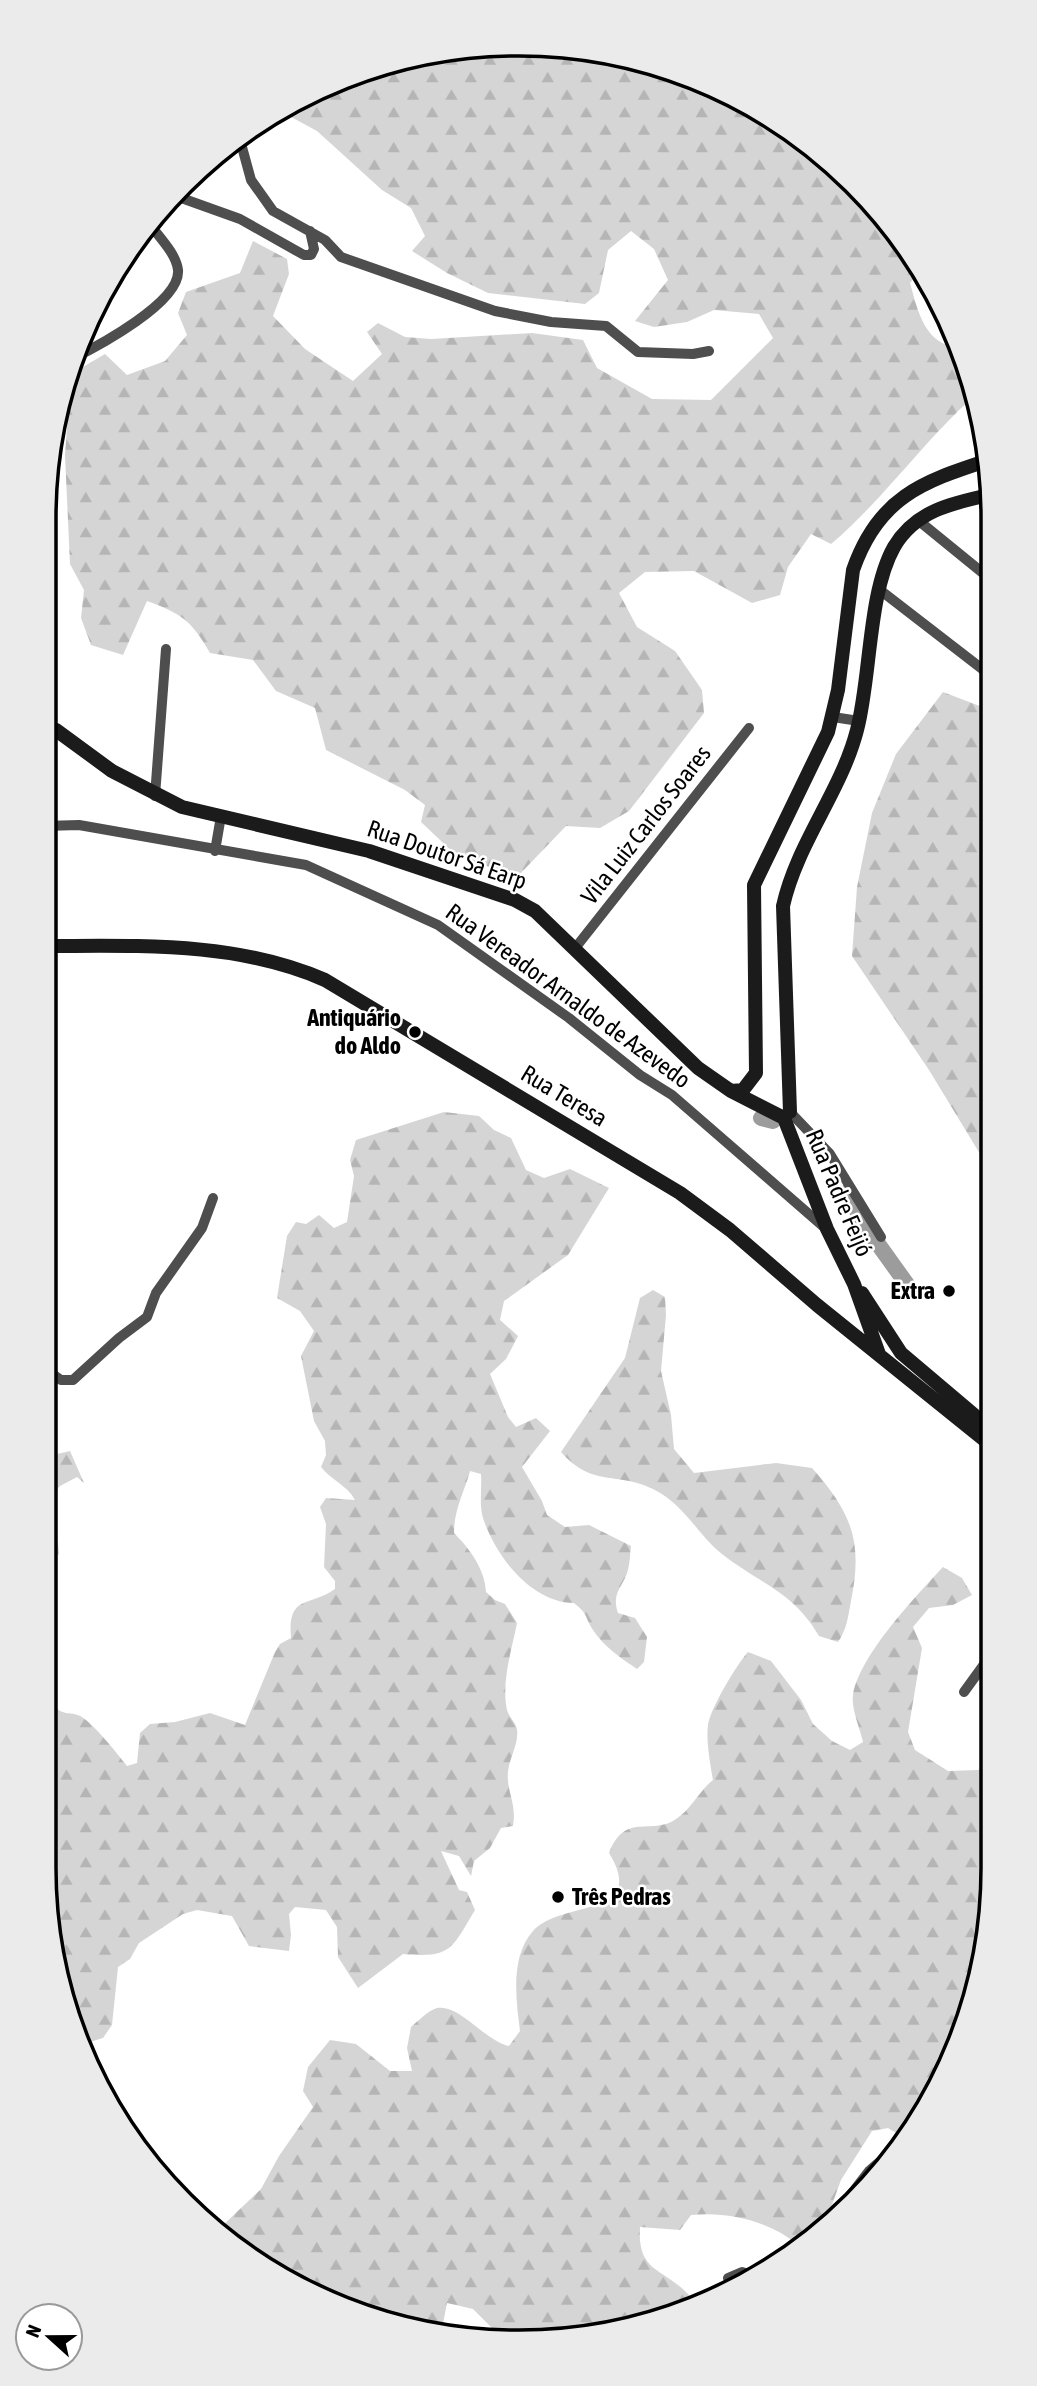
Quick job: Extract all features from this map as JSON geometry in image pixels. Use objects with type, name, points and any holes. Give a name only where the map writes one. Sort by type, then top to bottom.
[{"type":"main road","points":[[755,1105],[754,885],[824,745],[833,717],[853,570],[868,534],[887,509],[910,490],[933,478],[978,464]]},
{"type":"main road","name":"Rua Padre Feijó","points":[[897,1359],[854,1284],[827,1229],[787,1115],[783,906],[789,878],[843,768],[859,721],[880,590],[894,547],[931,510],[980,497]]},
{"type":"main road","name":"Rua Doutor Sá Earp","points":[[56,733],[69,738],[112,771],[155,796],[182,807],[369,851],[515,900],[535,911],[576,947],[621,997],[688,1059],[755,1105],[787,1115]]},
{"type":"main road","name":"Rua Teresa","points":[[56,946],[158,945],[249,955],[289,964],[325,980],[680,1193],[730,1230],[879,1354],[897,1359],[981,1422]]},
{"type":"main road","points":[[731,1091],[743,1090],[756,1073]]},
{"type":"main road","name":"Rua Padre Feijó","points":[[854,1284],[879,1354]]},
{"type":"main road","name":"Rua Teresa","points":[[897,1359],[981,1436]]},
{"type":"street","points":[[242,149],[246,168],[258,193],[273,211],[325,240],[341,257],[495,311],[551,322],[606,326],[612,328],[632,350],[644,353],[709,352]]},
{"type":"street","points":[[184,199],[240,219],[303,255],[311,255],[314,249],[310,231]]},
{"type":"street","points":[[88,350],[127,328],[174,288],[178,269],[173,256],[156,232]]},
{"type":"street","points":[[919,521],[981,571]]},
{"type":"street","points":[[880,590],[981,668]]},
{"type":"street","points":[[155,796],[166,649]]},
{"type":"street","points":[[833,717],[859,721]]},
{"type":"street","name":"Vila Luiz Carlos Soares","points":[[576,947],[749,728]]},
{"type":"street","points":[[215,851],[221,816]]},
{"type":"street","name":"Rua Vereador Arnaldo de Azevedo","points":[[56,826],[79,825],[306,865],[438,925],[569,1018],[639,1075],[672,1095],[827,1229]]},
{"type":"street","points":[[787,1115],[830,1154],[881,1237]]},
{"type":"street","points":[[56,1376],[61,1380],[73,1380],[119,1338],[147,1317],[156,1293],[202,1228],[214,1198]]},
{"type":"street","points":[[964,1692],[981,1669]]},
{"type":"street","points":[[729,2278],[742,2272]]},
{"type":"green space","points":[[518,56],[579,60],[638,72],[695,91],[750,118],[775,134],[846,191],[885,237],[914,279],[910,283],[920,315],[930,333],[947,345],[965,399],[966,404],[868,509],[831,544],[811,534],[788,567],[780,595],[752,603],[694,571],[645,572],[619,593],[637,627],[675,651],[702,690],[704,713],[629,811],[600,828],[566,826],[518,876],[458,857],[421,822],[425,805],[405,790],[326,750],[315,708],[276,691],[253,660],[210,653],[191,625],[177,614],[147,601],[123,655],[91,645],[81,618],[84,590],[70,564],[65,455],[68,416],[82,368],[105,354],[127,375],[165,361],[187,335],[178,313],[186,292],[240,273],[253,241],[287,259],[289,274],[273,316],[305,349],[353,381],[382,354],[367,332],[378,323],[405,337],[431,339],[532,333],[583,340],[597,368],[652,399],[711,400],[773,338],[759,314],[714,310],[687,322],[654,327],[635,321],[668,280],[654,249],[631,231],[608,250],[599,293],[585,304],[488,293],[447,273],[412,251],[425,236],[411,208],[382,190],[317,131],[290,116],[342,91],[370,81],[428,65],[458,60]]},
{"type":"green space","points":[[943,692],[981,707],[981,1156],[929,1070],[852,956],[857,887],[872,813],[896,754]]},
{"type":"green space","points":[[444,1112],[479,1116],[494,1130],[511,1138],[526,1170],[544,1178],[570,1169],[609,1188],[568,1255],[504,1301],[500,1320],[518,1336],[506,1359],[490,1374],[508,1417],[516,1427],[536,1418],[550,1431],[522,1467],[547,1515],[565,1527],[589,1525],[631,1546],[628,1570],[617,1595],[616,1606],[618,1613],[635,1618],[647,1637],[644,1662],[637,1669],[631,1665],[602,1641],[584,1613],[574,1603],[543,1595],[517,1575],[497,1548],[483,1518],[481,1474],[470,1471],[457,1509],[454,1533],[475,1560],[483,1575],[486,1592],[505,1604],[517,1623],[505,1688],[507,1710],[517,1735],[508,1772],[514,1811],[513,1826],[501,1828],[490,1848],[474,1861],[471,1876],[459,1856],[441,1851],[459,1890],[467,1892],[475,1910],[460,1934],[454,1943],[441,1952],[403,1954],[358,1988],[338,1957],[337,1927],[326,1910],[295,1907],[289,1914],[289,1951],[249,1946],[232,1916],[197,1910],[183,1914],[139,1943],[130,1959],[118,1967],[112,2025],[103,2038],[90,2042],[72,1987],[60,1928],[56,1868],[56,1707],[86,1720],[127,1766],[137,1763],[140,1733],[150,1724],[175,1722],[210,1713],[245,1725],[275,1652],[280,1644],[291,1638],[293,1614],[302,1604],[335,1589],[335,1581],[324,1567],[326,1524],[320,1507],[326,1498],[355,1500],[348,1490],[321,1467],[326,1455],[325,1441],[314,1421],[301,1356],[314,1331],[300,1311],[277,1298],[287,1236],[296,1222],[306,1224],[319,1215],[334,1228],[347,1222],[354,1176],[350,1160],[356,1140]]},
{"type":"green space","points":[[653,1290],[665,1297],[661,1371],[671,1415],[674,1449],[694,1473],[776,1463],[812,1468],[837,1499],[845,1514],[851,1529],[856,1562],[848,1618],[838,1642],[819,1636],[787,1598],[722,1554],[674,1503],[664,1496],[640,1484],[594,1475],[573,1463],[561,1452],[625,1358],[640,1298]]},
{"type":"green space","points":[[70,1451],[84,1483],[77,1477],[56,1491],[56,1454]]},
{"type":"green space","points":[[56,1542],[58,1543],[59,1554],[56,1557]]},
{"type":"green space","points":[[943,1567],[962,1578],[972,1595],[953,1605],[929,1608],[913,1627],[922,1648],[908,1732],[915,1750],[948,1771],[978,1770],[981,1767],[981,1868],[977,1928],[972,1958],[956,2016],[946,2044],[919,2099],[896,2133],[888,2128],[872,2131],[841,2180],[831,2208],[792,2240],[774,2229],[733,2216],[691,2215],[680,2230],[640,2227],[640,2242],[647,2261],[689,2297],[609,2321],[518,2330],[493,2329],[473,2309],[447,2303],[443,2324],[399,2314],[342,2295],[287,2268],[225,2224],[261,2189],[279,2156],[313,2107],[303,2091],[308,2067],[330,2040],[356,2044],[390,2071],[412,2071],[407,2048],[411,2027],[434,2009],[446,2008],[509,2046],[520,2031],[516,1979],[526,1941],[533,1931],[546,1921],[610,1898],[618,1888],[618,1874],[609,1853],[616,1840],[623,1832],[632,1828],[660,1825],[680,1816],[713,1780],[708,1725],[725,1687],[748,1652],[771,1661],[801,1700],[813,1724],[832,1741],[850,1750],[863,1742],[854,1712],[853,1695],[857,1679],[877,1645]]},
{"type":"waterway","points":[[761,1118],[773,1121]]},
{"type":"waterway","points":[[847,1192],[863,1223],[911,1290]]},
{"type":"place","name":"Antiquário do Aldo","points":[[415,1032]]},
{"type":"place","name":"Extra","points":[[949,1291]]},
{"type":"place","name":"Três Pedras","points":[[558,1897]]}]
